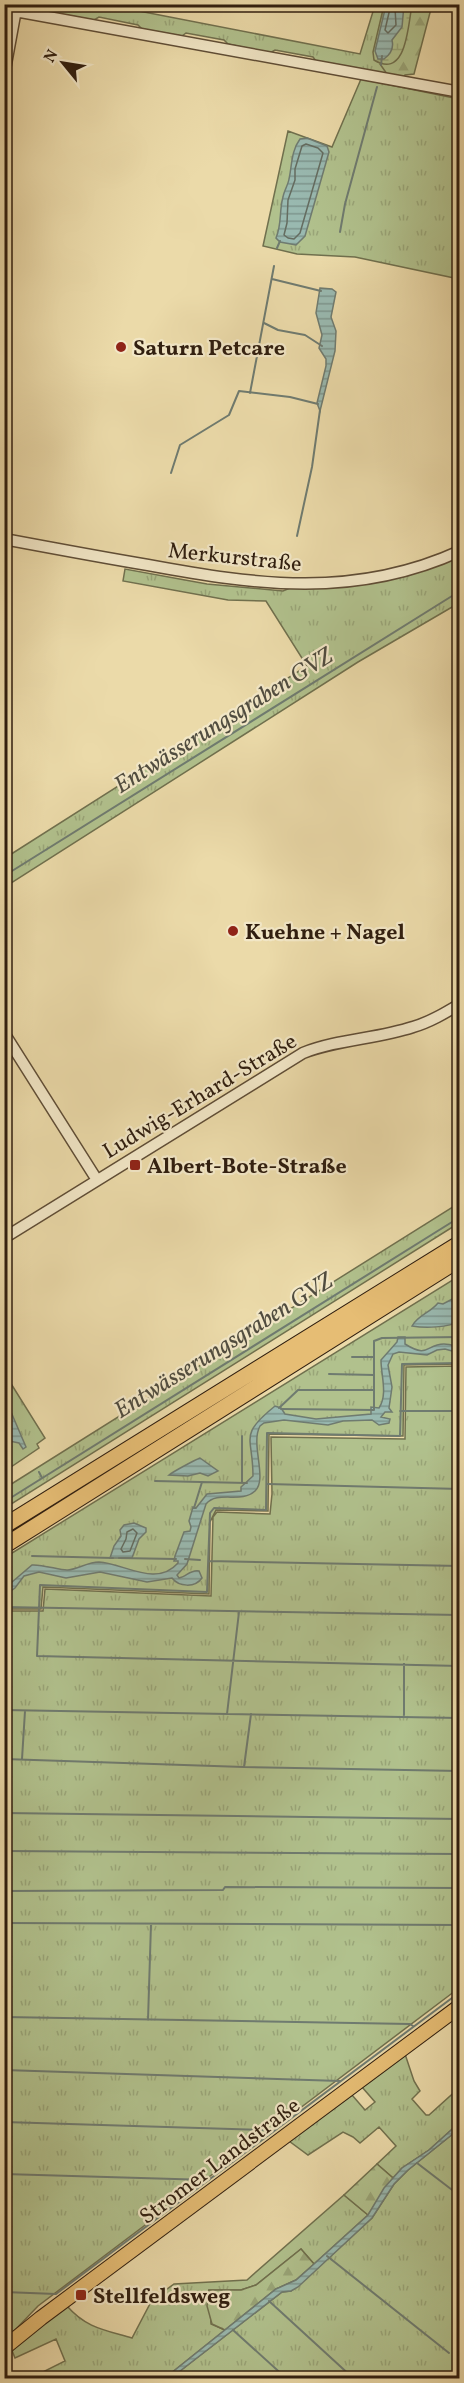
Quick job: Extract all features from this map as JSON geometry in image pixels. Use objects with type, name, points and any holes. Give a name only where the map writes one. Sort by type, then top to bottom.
[{"type":"highway","points":[[4,1527],[459,1243]]},
{"type":"highway","points":[[4,1546],[459,1259]]},
{"type":"main road","name":"Stromer Landstraße","points":[[4,2348],[459,2006]]},
{"type":"street","points":[[4,75],[17,8]]},
{"type":"street","points":[[4,9],[17,8],[459,92]]},
{"type":"street","name":"Merkurstraße","points":[[4,539],[210,576],[265,583],[327,584],[356,580],[410,568],[459,550]]},
{"type":"street","name":"Ludwig-Erhard-Straße","points":[[4,1238],[303,1053],[324,1045],[411,1028],[430,1021],[459,1004]]},
{"type":"street","points":[[4,1034],[97,1180]]},
{"type":"green space","points":[[34,5],[108,5],[360,54],[375,5],[404,5],[387,74],[316,61],[313,57],[275,50],[270,53],[228,44],[224,40],[186,33],[182,36],[142,29],[138,25],[99,17],[94,20],[33,9]]},
{"type":"green space","points":[[384,5],[412,5],[404,47],[393,63],[385,64],[374,60],[373,52]]},
{"type":"green space","points":[[404,5],[432,5],[414,74],[404,77],[387,74],[380,64],[391,52]]},
{"type":"green space","points":[[361,79],[459,99],[459,279],[355,257],[297,254],[263,246],[288,131],[332,147]]},
{"type":"green space","points":[[459,555],[459,603],[358,662],[5,887],[5,858],[307,666],[266,601],[228,600],[123,581],[125,569],[207,584],[283,591],[290,588],[316,588]]},
{"type":"green space","points":[[459,1203],[459,1223],[5,1508],[5,1488]]},
{"type":"green space","points":[[459,1276],[459,1364],[404,1365],[403,1436],[269,1434],[268,1511],[216,1510],[210,1522],[209,1594],[43,1587],[41,1609],[5,1609],[4,1558]]},
{"type":"green space","points":[[459,1366],[459,1988],[38,2306],[14,2331],[5,2331],[6,1611],[43,1611],[45,1589],[211,1596],[213,1517],[217,1512],[270,1514],[271,1437],[405,1439],[406,1367]]},
{"type":"green space","points":[[5,1374],[45,1438],[37,1444],[39,1448],[5,1471],[4,1464],[10,1460],[5,1450]]},
{"type":"green space","points":[[405,2054],[414,2081],[420,2091],[412,2099],[426,2115],[429,2115],[459,2088],[459,2123],[429,2150],[402,2168],[393,2178],[377,2164],[396,2146],[379,2127],[360,2143],[343,2132],[308,2155],[289,2141],[352,2095],[365,2110],[375,2102],[362,2087]]},
{"type":"green space","points":[[459,2129],[459,2378],[171,2378],[282,2292],[291,2291],[298,2286],[372,2218],[394,2184],[408,2170]]},
{"type":"green space","points":[[377,2164],[393,2178],[368,2215],[344,2195]]},
{"type":"green space","points":[[344,2195],[368,2215],[314,2264],[301,2249],[256,2285],[241,2290],[209,2290],[211,2324],[225,2330],[165,2378],[31,2378],[65,2361],[56,2339],[15,2358],[11,2348],[67,2306],[89,2324],[132,2338],[152,2300],[174,2284],[247,2280]]},
{"type":"green space","points":[[301,2249],[314,2264],[296,2280],[276,2289],[225,2330],[212,2324],[207,2306],[209,2290],[241,2290],[256,2285]]},
{"type":"water","points":[[386,5],[404,5],[402,27],[392,40],[393,46],[390,53],[384,59],[378,59],[375,51]]},
{"type":"water","points":[[307,138],[327,146],[329,152],[305,236],[296,245],[280,242],[276,238],[295,148],[300,139]]},
{"type":"water","points":[[320,288],[332,289],[336,292],[331,317],[336,331],[335,351],[320,411],[317,403],[326,359],[319,348],[322,335],[316,313]]},
{"type":"water","points":[[458,1296],[459,1321],[443,1326],[412,1326],[417,1319],[438,1303],[443,1304]]},
{"type":"water","points":[[398,1337],[405,1337],[405,1344],[419,1350],[423,1351],[446,1344],[459,1347],[459,1353],[445,1349],[427,1355],[399,1352],[393,1354],[388,1365],[392,1387],[389,1408],[392,1412],[385,1412],[381,1417],[390,1419],[389,1423],[379,1425],[372,1420],[343,1421],[328,1425],[284,1420],[264,1423],[260,1426],[257,1433],[259,1486],[249,1495],[217,1498],[206,1504],[187,1564],[177,1575],[179,1578],[193,1571],[199,1571],[202,1578],[199,1581],[187,1585],[172,1578],[147,1582],[100,1572],[66,1578],[39,1572],[24,1576],[15,1588],[5,1595],[5,1588],[32,1565],[68,1570],[99,1562],[150,1574],[160,1574],[169,1570],[178,1563],[174,1561],[175,1556],[184,1532],[190,1531],[189,1521],[193,1507],[196,1508],[207,1494],[241,1491],[241,1487],[253,1476],[250,1437],[263,1416],[275,1406],[281,1408],[285,1414],[316,1419],[371,1414],[371,1407],[379,1408],[382,1403],[381,1360],[397,1342]]},
{"type":"water","points":[[5,1398],[26,1447],[23,1449],[19,1443],[9,1441],[5,1430]]},
{"type":"water","points":[[200,1458],[218,1471],[208,1476],[200,1473],[188,1476],[169,1475],[185,1466]]},
{"type":"water","points":[[134,1523],[146,1528],[146,1532],[139,1539],[132,1558],[110,1558],[121,1536],[120,1530],[124,1525]]},
{"type":"water","points":[[459,2123],[459,2129],[394,2184],[372,2218],[298,2287],[282,2292],[171,2378],[165,2378],[276,2289],[296,2280],[368,2215],[384,2188],[402,2168],[429,2150]]},
{"type":"waterway","points":[[381,65],[382,56]]},
{"type":"waterway","points":[[340,232],[345,204],[377,87]]},
{"type":"waterway","points":[[277,248],[280,241]]},
{"type":"waterway","points":[[250,393],[274,266]]},
{"type":"waterway","points":[[272,279],[321,291]]},
{"type":"waterway","points":[[264,323],[278,330],[305,335],[322,346]]},
{"type":"waterway","points":[[171,473],[180,445],[229,415],[239,391],[290,397],[318,404]]},
{"type":"waterway","points":[[297,536],[312,467],[320,410]]},
{"type":"waterway","name":"Entwässerungsgraben GVZ","points":[[4,876],[460,591]]},
{"type":"waterway","name":"Entwässerungsgraben GVZ","points":[[4,1502],[460,1217]]},
{"type":"waterway","points":[[374,1410],[374,1341],[382,1338],[460,1337]]},
{"type":"waterway","points":[[352,1357],[373,1357]]},
{"type":"waterway","points":[[460,1363],[402,1364],[400,1436],[267,1433],[266,1510],[214,1508],[210,1513],[207,1592],[40,1585],[37,1656],[460,1666]]},
{"type":"waterway","points":[[329,1374],[374,1375]]},
{"type":"waterway","points":[[279,1408],[298,1390],[374,1390]]},
{"type":"waterway","points":[[281,1409],[374,1410]]},
{"type":"waterway","points":[[400,1411],[460,1411]]},
{"type":"waterway","points":[[242,1436],[242,1483]]},
{"type":"waterway","name":"Entwässerungsgraben GVZ","points":[[39,1472],[42,1478]]},
{"type":"waterway","points":[[155,1481],[247,1483]]},
{"type":"waterway","points":[[194,1508],[202,1482]]},
{"type":"waterway","points":[[268,1484],[460,1489]]},
{"type":"waterway","points":[[32,1556],[113,1558]]},
{"type":"waterway","points":[[119,1558],[176,1559]]},
{"type":"waterway","points":[[185,1559],[200,1560]]},
{"type":"waterway","points":[[209,1561],[460,1566]]},
{"type":"waterway","points":[[4,1607],[460,1615]]},
{"type":"waterway","points":[[227,1714],[239,1612]]},
{"type":"waterway","points":[[404,1664],[404,1715]]},
{"type":"waterway","points":[[4,1710],[460,1718]]},
{"type":"waterway","points":[[22,1759],[25,1711]]},
{"type":"waterway","points":[[244,1767],[251,1714]]},
{"type":"waterway","points":[[4,1759],[460,1771]]},
{"type":"waterway","points":[[4,1813],[460,1819]]},
{"type":"waterway","points":[[4,1851],[460,1854]]},
{"type":"waterway","points":[[4,1891],[223,1890],[225,1887],[460,1888]]},
{"type":"waterway","points":[[4,1923],[460,1925]]},
{"type":"waterway","points":[[148,2020],[151,1924]]},
{"type":"waterway","points":[[4,2292],[56,2294],[460,1992]]},
{"type":"waterway","points":[[4,2017],[410,2024],[413,2026]]},
{"type":"waterway","points":[[4,2070],[340,2081]]},
{"type":"waterway","points":[[4,2122],[267,2130],[272,2132]]},
{"type":"waterway","points":[[417,2163],[460,2196]]},
{"type":"waterway","points":[[4,2174],[209,2180]]},
{"type":"waterway","points":[[327,2256],[449,2353]]},
{"type":"waterway","points":[[269,2301],[353,2378]]},
{"type":"waterway","points":[[233,2330],[286,2378]]},
{"type":"place","name":"Saturn Petcare","points":[[121,347]]},
{"type":"place","name":"Kuehne + Nagel","points":[[233,931]]},
{"type":"place","name":"Albert-Bote-Straße","points":[[135,1165]]},
{"type":"place","name":"Stellfeldsweg","points":[[81,2295]]}]
